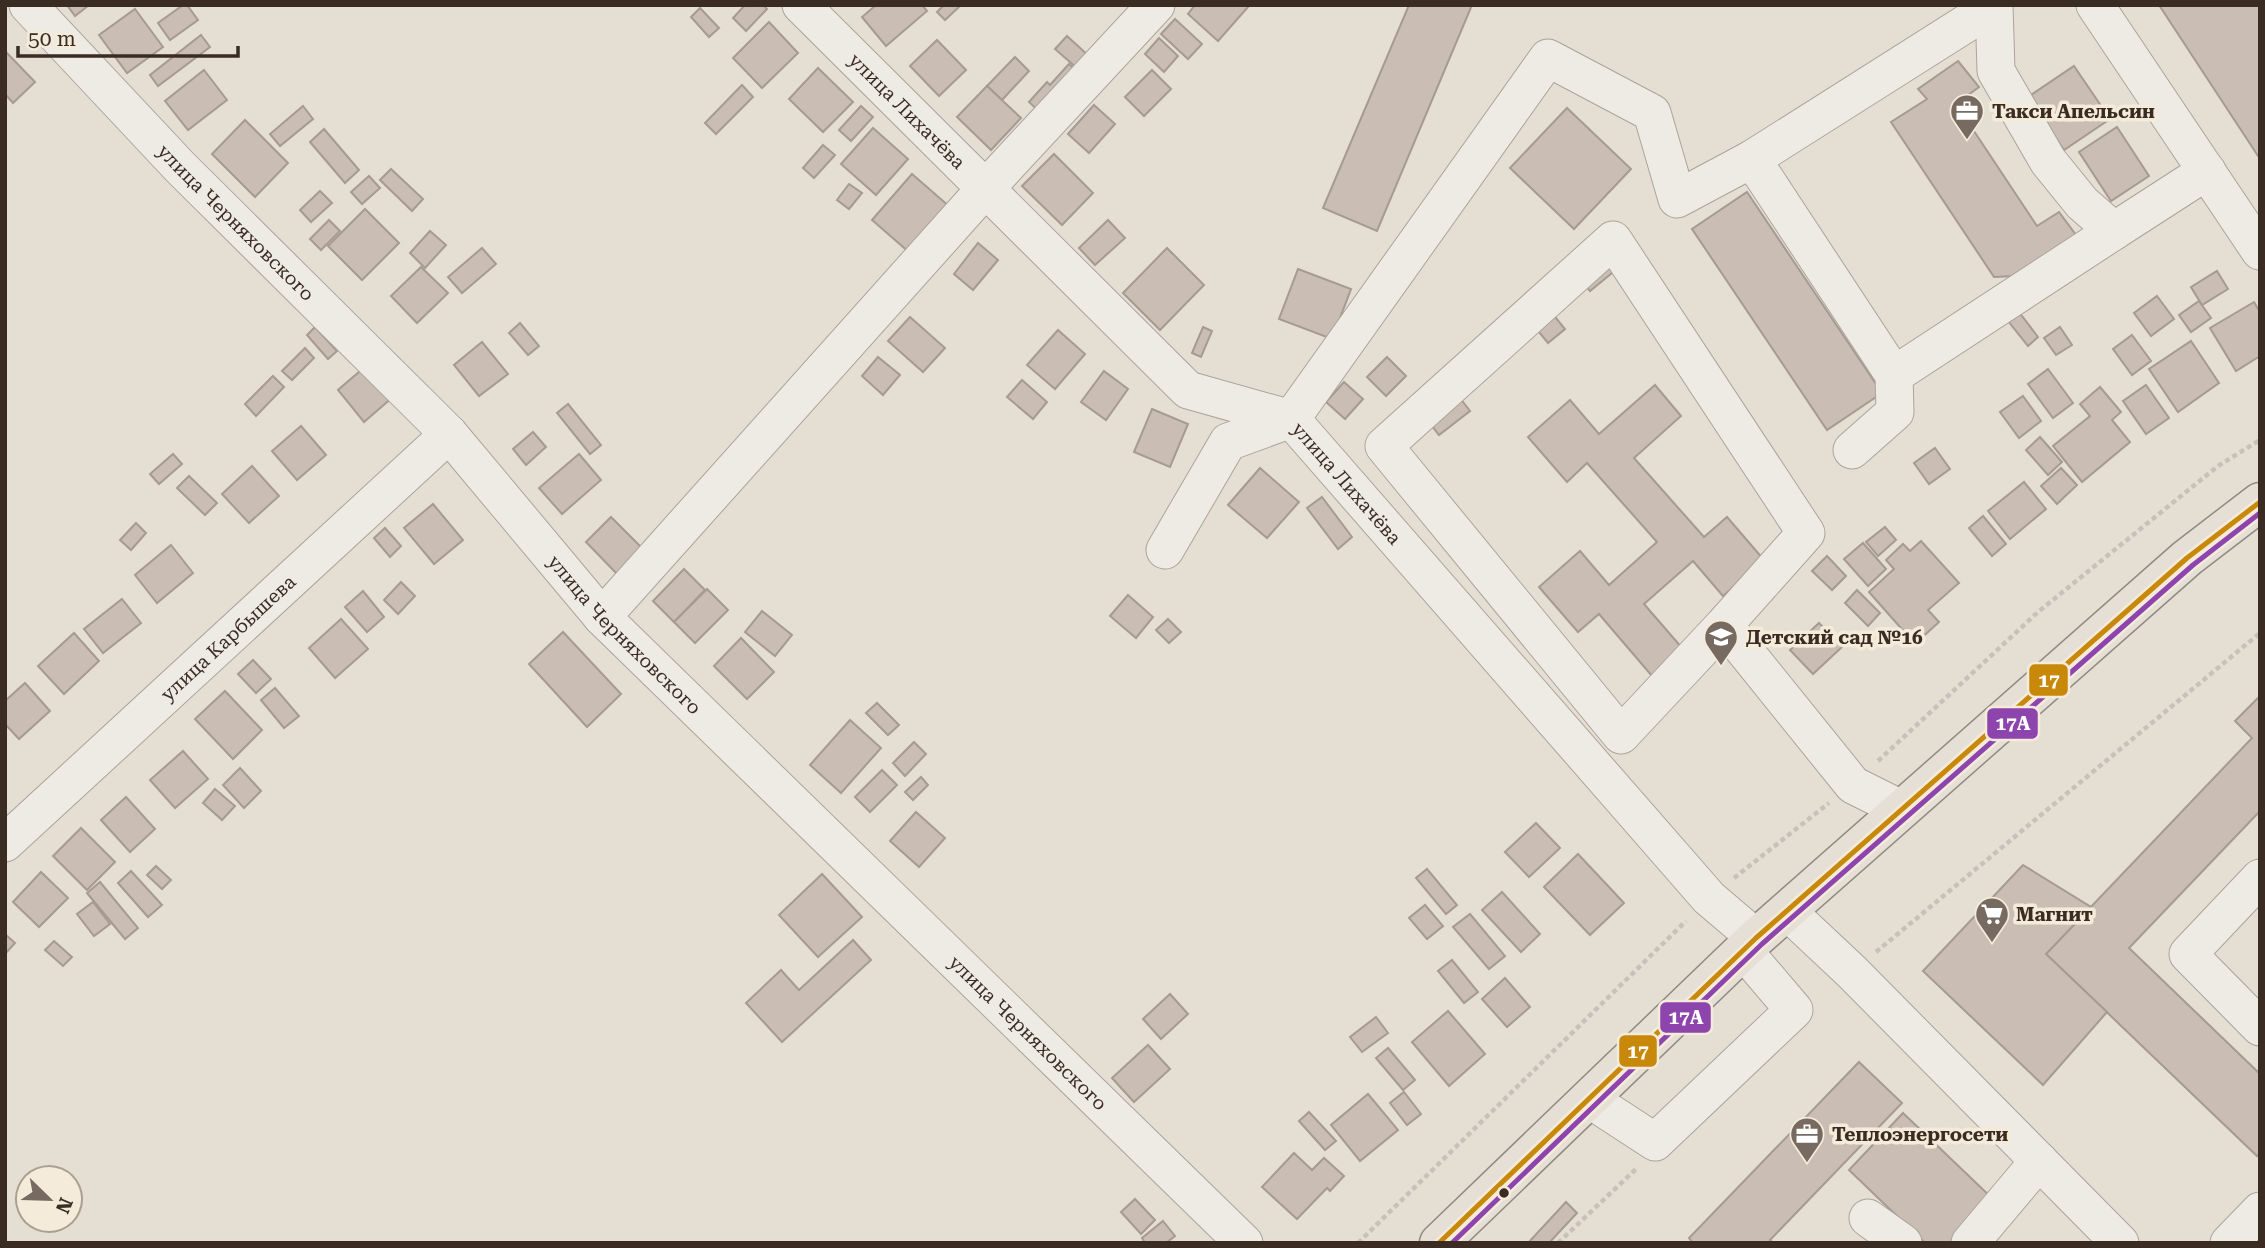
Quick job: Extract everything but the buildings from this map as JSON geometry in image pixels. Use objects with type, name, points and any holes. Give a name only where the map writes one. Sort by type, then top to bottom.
[{"type":"main road","points":[[1454,1237],[1589,1099],[1749,944],[2187,558],[2260,502]]},
{"type":"street","name":"улица Черняховского","points":[[28,5],[180,167],[449,434],[602,617],[1244,1243]]},
{"type":"street","name":"улица Лихачёва","points":[[801,5],[1188,390],[1292,419],[1749,944],[1794,1010],[1655,1142]]},
{"type":"street","points":[[602,617],[985,189],[1156,5]]},
{"type":"street","points":[[2095,5],[2260,251]]},
{"type":"street","points":[[1165,550],[1228,442],[1292,419],[1548,58],[1652,113],[1677,199],[1752,159],[1993,6],[1996,71],[2048,160],[2081,203],[2114,231]]},
{"type":"street","points":[[1752,159],[1894,375],[1895,412],[1852,450]]},
{"type":"street","points":[[1894,375],[2207,171]]},
{"type":"street","points":[[1613,240],[1807,533],[1724,625],[1621,734],[1384,446],[1613,240]]},
{"type":"street","name":"улица Карбышева","points":[[5,843],[449,434]]},
{"type":"street","points":[[1724,625],[1853,785],[1901,809]]},
{"type":"street","points":[[2260,878],[2188,954],[2260,1027]]},
{"type":"street","points":[[1787,911],[1852,972],[2120,1243]]},
{"type":"street","points":[[1589,1099],[1655,1142]]},
{"type":"street","points":[[1970,1243],[2039,1161]]},
{"type":"street","points":[[2229,1243],[2260,1211]]},
{"type":"street","points":[[1868,1218],[1903,1243]]},
{"type":"path","points":[[1358,1243],[1709,898],[1853,785],[2038,612],[2218,466],[2260,440]]},
{"type":"path","points":[[1852,972],[2260,632]]},
{"type":"path","points":[[1558,1243],[1639,1166],[1655,1142]]},
{"type":"transit line","name":"17","points":[[1439,1243],[1756,938],[2187,558],[2260,502]]},
{"type":"transit line","name":"17А","points":[[1452,1243],[1762,944],[2193,565],[2260,513]]},
{"type":"place","name":"Такси Апельсин","points":[[1967,141]]},
{"type":"place","name":"Детский сад №16","points":[[1721,667]]},
{"type":"place","name":"Магнит","points":[[1992,944]]},
{"type":"place","name":"Теплоэнергосети","points":[[1807,1164]]}]
